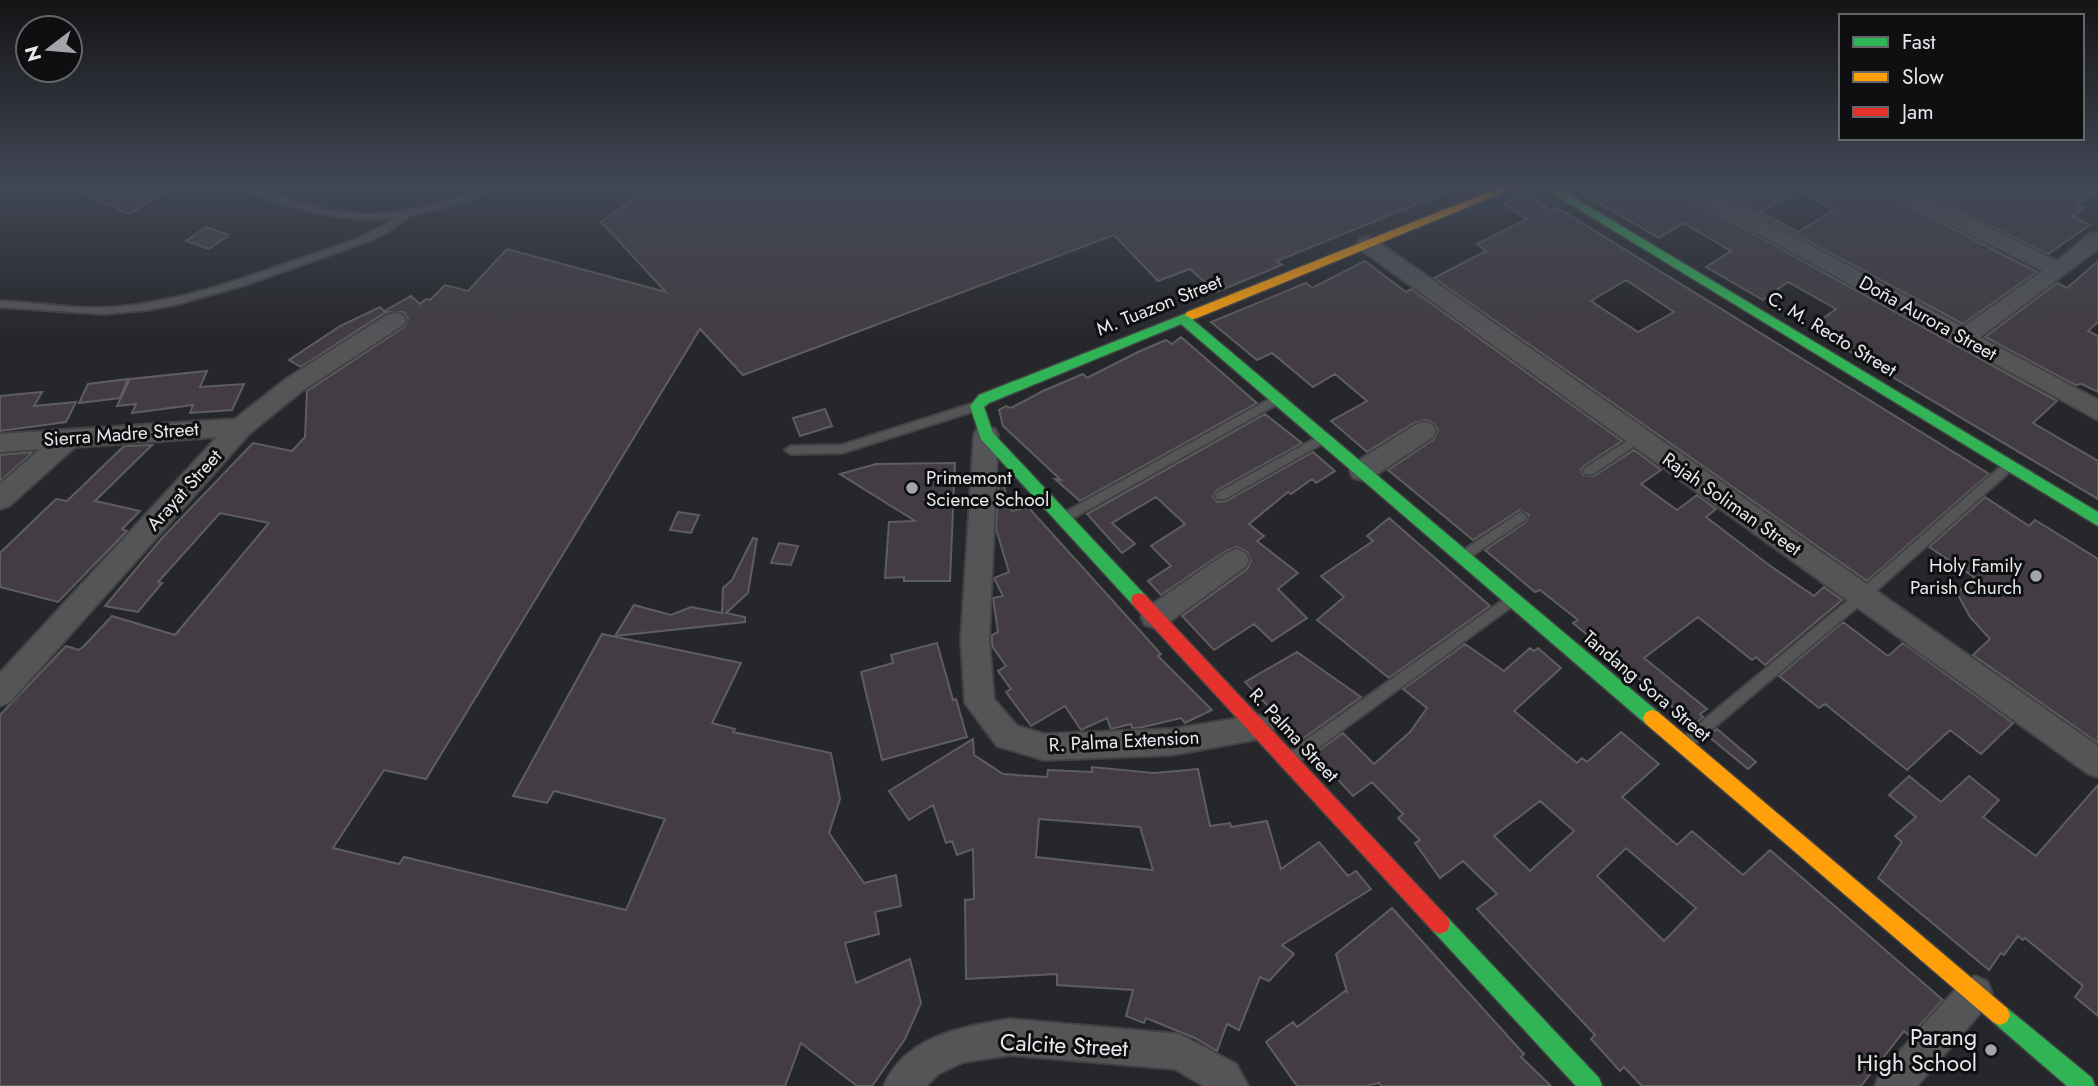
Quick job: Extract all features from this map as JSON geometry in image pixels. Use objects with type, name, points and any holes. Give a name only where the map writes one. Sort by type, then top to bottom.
[{"type":"street","name":"M. Tuazon Street","points":[[977,406],[984,399],[1388,236]]},
{"type":"street","name":"C. M. Recto Street","points":[[1629,236],[2098,520]]},
{"type":"street","name":"Doña Aurora Street","points":[[1778,236],[2098,411]]},
{"type":"street","points":[[1989,236],[2059,270]]},
{"type":"street","points":[[1965,337],[2059,270],[2098,238]]},
{"type":"street","name":"Rajah Soliman Street","points":[[1367,244],[2098,763]]},
{"type":"street","name":"Tandang Sora Street","points":[[1182,318],[2084,1086]]},
{"type":"street","name":"Arayat Street","points":[[0,692],[241,427],[294,385],[396,320]]},
{"type":"street","name":"R. Palma Street","points":[[977,406],[986,435],[1591,1086]]},
{"type":"street","name":"Sierra Madre Street","points":[[0,443],[241,427]]},
{"type":"street","points":[[1362,471],[1424,431]]},
{"type":"street","name":"R. Palma Extension","points":[[986,435],[976,653],[980,703],[1008,737],[1044,747],[1172,742],[1259,728]]},
{"type":"street","points":[[0,499],[70,437]]},
{"type":"street","points":[[1155,617],[1236,560]]},
{"type":"street","points":[[1893,1086],[1975,993]]},
{"type":"street","name":"Calcite Street","points":[[902,1086],[926,1061],[961,1045],[1010,1037],[1179,1052],[1223,1077],[1230,1086]]},
{"type":"lane","points":[[0,304],[116,311],[154,305],[234,284],[373,236]]},
{"type":"lane","points":[[1064,518],[1278,399]]},
{"type":"lane","points":[[791,450],[842,449],[977,406]]},
{"type":"lane","points":[[1221,495],[1323,438]]},
{"type":"lane","points":[[1589,471],[1638,438]]},
{"type":"lane","points":[[1683,745],[1863,595],[2003,471]]},
{"type":"lane","points":[[1462,556],[1521,517]]},
{"type":"lane","points":[[1289,761],[1512,599]]},
{"type":"building","points":[[194,236],[228,236],[209,249],[186,241]]},
{"type":"building","points":[[614,236],[1112,236],[743,375],[700,329],[426,779],[384,770],[333,848],[399,864],[404,857],[626,910],[665,819],[554,791],[547,803],[513,796],[602,634],[741,663],[712,723],[735,729],[733,732],[831,753],[840,799],[829,833],[864,883],[896,875],[901,906],[875,912],[879,934],[845,943],[856,983],[910,959],[921,1003],[905,1039],[872,1086],[857,1086],[801,1043],[785,1086],[0,1086],[0,715],[66,646],[79,650],[112,616],[175,635],[269,523],[220,513],[158,582],[162,583],[138,612],[105,606],[162,538],[253,443],[292,451],[305,437],[307,391],[404,327],[408,319],[404,312],[386,312],[301,367],[289,360],[340,326],[380,307],[384,311],[411,296],[420,304],[426,299],[430,300],[445,285],[468,291],[507,249],[666,292]]},
{"type":"building","points":[[1115,236],[1339,236],[1277,261],[1282,265],[1216,292],[1190,269],[1158,281]]},
{"type":"building","points":[[1494,236],[1603,236],[1989,474],[1867,581],[1434,278],[1486,251],[1477,244]],"holes":[[[1626,280],[1674,312],[1638,332],[1591,301]]]},
{"type":"building","points":[[1705,236],[1757,236],[2057,401],[2033,423],[2098,461],[2098,499],[1810,328],[1836,309],[1788,282],[1763,300],[1706,267],[1731,251]]},
{"type":"building","points":[[1798,236],[1966,236],[2037,272],[1963,324]]},
{"type":"building","points":[[2010,236],[2075,236],[2048,254]]},
{"type":"building","points":[[1365,261],[1406,292],[1411,289],[1622,441],[1584,466],[1581,470],[1583,475],[1594,476],[1634,450],[1661,470],[1641,484],[1677,510],[1697,495],[1716,509],[1706,517],[1769,565],[1814,596],[1824,587],[1842,600],[1765,665],[1756,657],[1752,660],[1698,617],[1644,658],[1707,709],[1700,714],[1703,717],[1694,725],[1573,623],[1578,620],[1540,590],[1535,592],[1485,550],[1526,522],[1529,515],[1520,510],[1473,540],[1388,470],[1434,439],[1438,430],[1434,423],[1425,420],[1414,423],[1367,452],[1331,421],[1367,401],[1335,374],[1313,387],[1272,353],[1257,360],[1211,322],[1306,283],[1312,288]]},
{"type":"building","points":[[2098,261],[2098,322],[2088,331],[2098,336],[2098,392],[2082,384],[2075,385],[1985,337],[2057,283],[2067,288]]},
{"type":"building","points":[[1181,337],[1257,403],[1080,501],[1003,426],[999,410],[1006,406],[1011,408],[1083,374],[1087,378],[1138,352],[1166,340],[1172,344]]},
{"type":"building","points":[[207,371],[200,387],[244,384],[232,410],[190,413],[193,405],[132,413],[136,404],[117,406],[130,379]]},
{"type":"building","points":[[128,379],[120,398],[79,403],[88,384]]},
{"type":"building","points":[[42,392],[34,406],[76,402],[66,422],[0,431],[0,396]]},
{"type":"building","points":[[825,409],[832,426],[800,436],[793,418]]},
{"type":"building","points":[[1265,414],[1302,443],[1216,491],[1213,497],[1217,502],[1226,501],[1313,452],[1335,471],[1316,483],[1312,479],[1291,494],[1288,492],[1249,524],[1264,536],[1257,541],[1298,573],[1278,589],[1307,618],[1272,641],[1254,624],[1214,650],[1182,616],[1247,569],[1251,561],[1247,552],[1237,547],[1226,551],[1161,595],[1148,581],[1171,566],[1151,546],[1185,524],[1156,497],[1112,523],[1135,544],[1122,553],[1087,514]]},
{"type":"building","points":[[152,445],[95,501],[140,511],[122,529],[127,531],[58,602],[0,587],[0,553],[56,499],[67,501],[124,446]]},
{"type":"building","points":[[32,453],[0,481],[0,455]]},
{"type":"building","points":[[955,463],[950,581],[904,581],[904,577],[885,578],[889,522],[915,521],[840,474],[876,464]]},
{"type":"building","points":[[999,475],[1012,511],[1028,507],[1161,654],[1158,656],[1212,710],[1185,723],[1181,718],[1139,728],[1132,728],[1131,724],[1111,729],[1107,718],[1081,730],[1065,706],[1031,726],[1006,692],[1011,689],[998,671],[1006,666],[992,646],[992,635],[998,632],[993,598],[1003,596],[994,578],[1009,572],[996,529]]},
{"type":"building","points":[[1985,497],[2029,526],[2035,520],[2098,559],[2098,743],[1973,655],[1990,639],[1970,617],[1957,593],[1974,577],[1929,547]]},
{"type":"building","points":[[678,512],[699,515],[691,533],[670,530]]},
{"type":"building","points":[[1389,518],[1490,606],[1389,678],[1317,620],[1344,597],[1321,576],[1373,541],[1367,536]]},
{"type":"building","points":[[753,538],[757,539],[748,593],[726,613],[745,617],[745,622],[615,636],[634,605],[671,615],[691,607],[722,613],[723,588],[732,580]]},
{"type":"building","points":[[779,543],[798,546],[791,565],[771,563]]},
{"type":"building","points":[[1843,622],[1888,656],[1903,643],[2013,723],[1981,754],[1950,730],[1907,770],[1825,704],[1819,708],[1779,676]]},
{"type":"building","points":[[937,643],[967,737],[882,760],[861,672],[893,663],[891,655]]},
{"type":"building","points":[[1465,644],[1504,671],[1530,648],[1534,651],[1538,648],[1561,668],[1514,711],[1577,763],[1582,758],[1587,762],[1621,732],[1659,764],[1622,797],[1677,845],[1692,831],[1743,875],[1770,850],[1943,1000],[1910,1036],[1904,1031],[1861,1086],[1642,1086],[1624,1067],[1620,1071],[1591,1039],[1595,1035],[1477,909],[1497,894],[1463,861],[1440,878],[1415,843],[1420,840],[1398,818],[1403,814],[1372,782],[1353,796],[1314,754],[1343,733],[1374,764],[1410,732],[1427,708],[1403,689]],"holes":[[[1540,801],[1574,831],[1530,871],[1494,836]],[[1626,848],[1696,908],[1664,941],[1597,876]]]},
{"type":"building","points":[[1297,652],[1361,697],[1301,740],[1245,682]]},
{"type":"building","points":[[1717,729],[1756,762],[1748,769],[1708,736]]},
{"type":"building","points":[[973,739],[974,755],[1003,774],[1047,777],[1048,770],[1092,772],[1092,767],[1154,773],[1198,769],[1210,826],[1230,823],[1231,827],[1267,821],[1281,869],[1319,842],[1348,876],[1356,871],[1371,889],[1282,945],[1294,954],[1269,981],[1260,977],[1239,1030],[1227,1024],[1217,1051],[1195,1038],[1146,1018],[1144,1023],[1126,1016],[1133,990],[1057,985],[1057,974],[966,979],[965,900],[974,899],[973,849],[957,855],[952,841],[946,843],[933,805],[909,820],[889,791]],"holes":[[[1039,819],[1140,827],[1153,870],[1036,857]]]},
{"type":"building","points":[[1909,776],[1941,802],[1969,776],[1999,800],[1983,817],[2036,856],[2098,785],[2098,1016],[2075,997],[2083,986],[2025,938],[2023,940],[2018,936],[1989,970],[1878,878],[1902,842],[1895,836],[1916,817],[1889,795]]},
{"type":"building","points":[[1392,908],[1524,1054],[1521,1057],[1551,1086],[1381,1086],[1379,1083],[1366,1086],[1297,1086],[1266,1042],[1293,1022],[1297,1027],[1347,992],[1336,954]]},
{"type":"traffic: fast","points":[[1629,236],[2098,520]]},
{"type":"traffic: fast","points":[[1139,600],[986,435],[977,406],[984,399],[1192,315]]},
{"type":"traffic: fast","points":[[1182,318],[1652,718]]},
{"type":"traffic: fast","points":[[1440,924],[1591,1086]]},
{"type":"traffic: fast","points":[[2000,1015],[2084,1086]]},
{"type":"traffic: slow","points":[[1192,315],[1390,236]]},
{"type":"traffic: slow","points":[[1652,718],[2000,1015]]},
{"type":"traffic: jam","points":[[1139,600],[1440,924]]},
{"type":"place","name":"Primemont Science School","points":[[912,488]]},
{"type":"place","name":"Holy Family Parish Church","points":[[2036,576]]},
{"type":"place","name":"Parang High School","points":[[1991,1050]]}]
